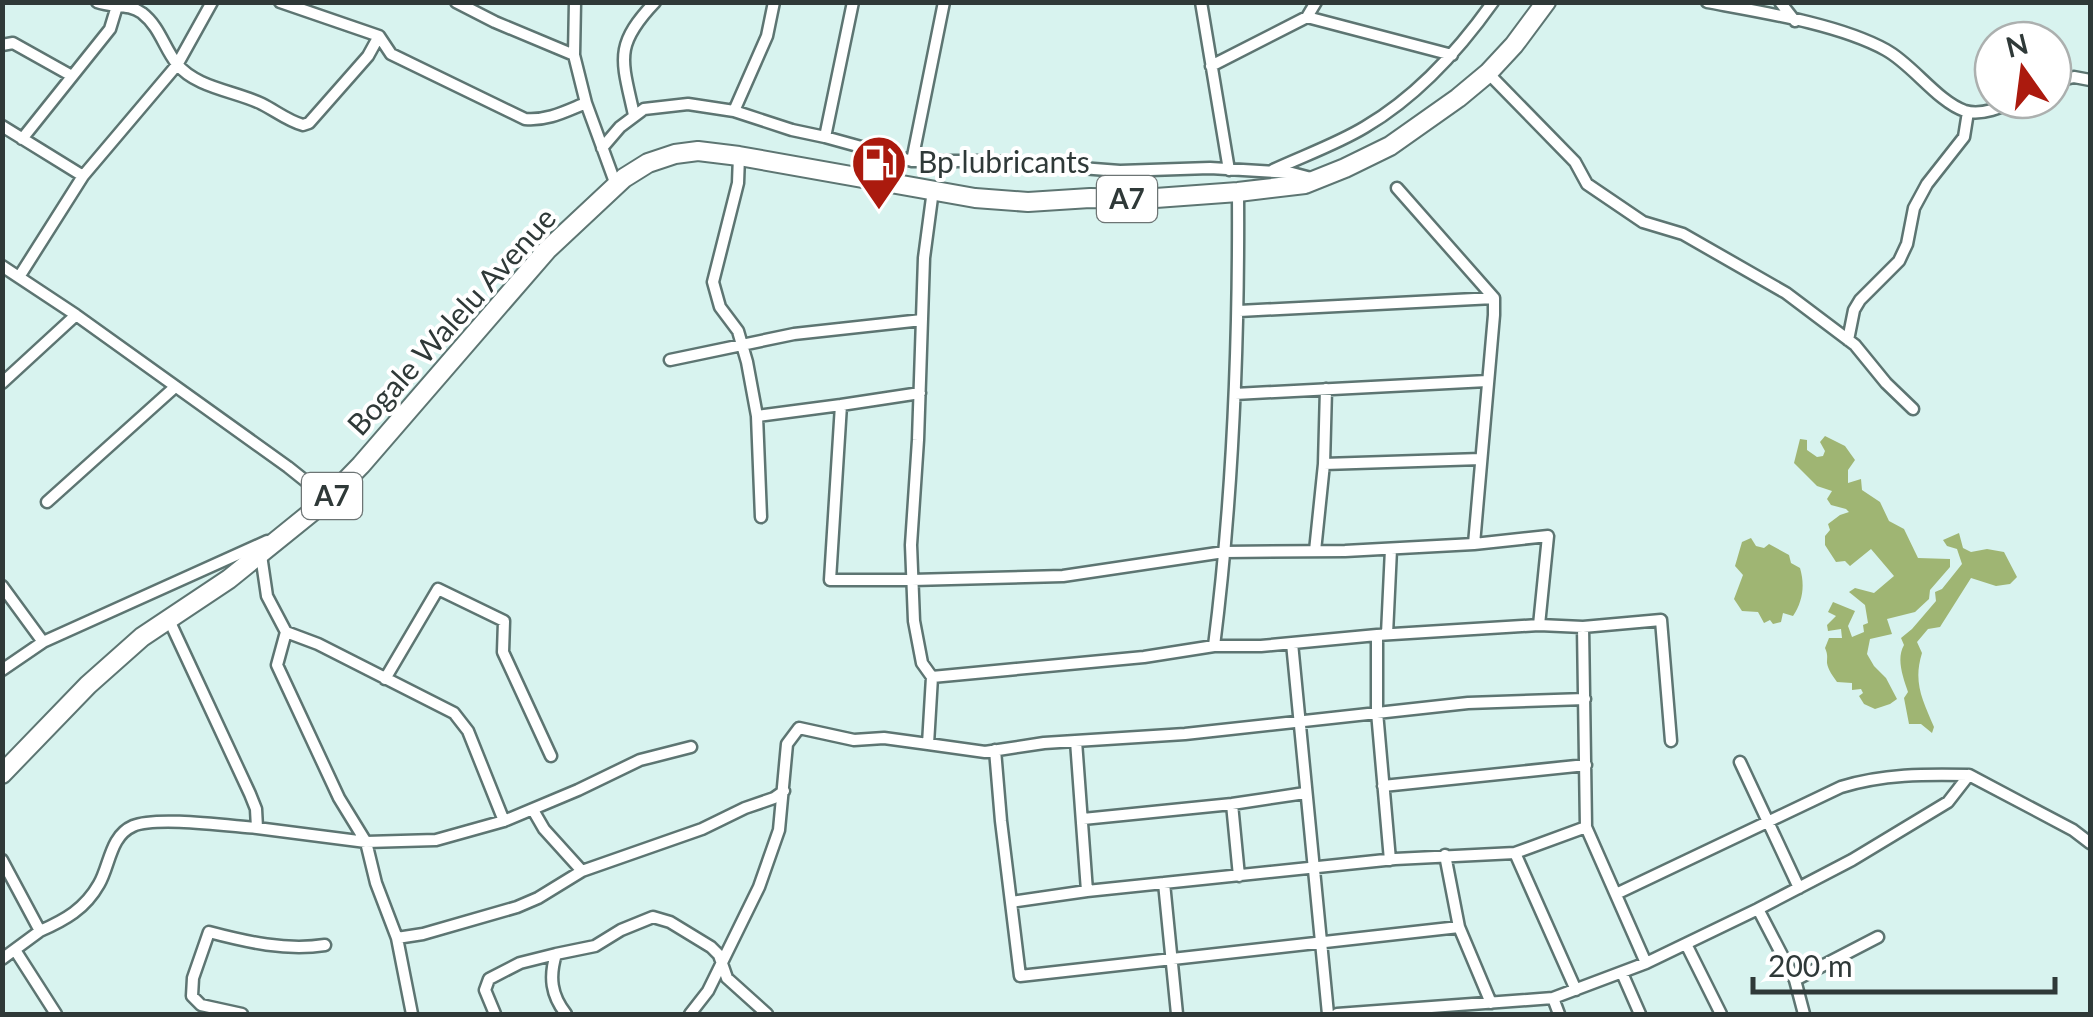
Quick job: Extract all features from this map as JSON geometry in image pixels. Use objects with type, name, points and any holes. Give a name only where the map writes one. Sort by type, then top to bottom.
[{"type":"highway","name":"A7","points":[[620,182],[648,163],[698,151],[975,198],[1028,202],[1142,199],[1305,184],[1390,146],[1443,110],[1488,73],[1546,2]]},
{"type":"highway","name":"Bogale Walelu Avenue","points":[[2,774],[88,685],[142,637],[261,554],[328,499],[548,250],[620,182]]},
{"type":"street","points":[[98,2],[129,6],[145,15],[178,65],[194,78],[303,125],[368,56],[379,36]]},
{"type":"street","points":[[19,277],[83,176],[178,65],[212,2]]},
{"type":"street","points":[[456,2],[574,55]]},
{"type":"street","points":[[575,2],[574,55],[602,148],[620,182]]},
{"type":"street","points":[[634,115],[623,63],[624,46],[630,30],[655,2]]},
{"type":"street","points":[[734,111],[767,36],[774,2]]},
{"type":"street","points":[[825,136],[853,2]]},
{"type":"street","points":[[912,161],[944,2]]},
{"type":"street","points":[[1201,2],[1228,170]]},
{"type":"street","points":[[1212,66],[1307,16],[1316,2]]},
{"type":"street","points":[[1268,173],[1366,127],[1423,84],[1452,55],[1493,2]]},
{"type":"street","points":[[1707,2],[1739,5],[1842,31],[1888,50],[1952,104],[1973,112]]},
{"type":"street","points":[[1780,2],[1796,21]]},
{"type":"street","points":[[289,4],[379,36],[391,54],[525,119],[556,116],[586,102]]},
{"type":"street","points":[[22,138],[110,29],[118,6]]},
{"type":"street","points":[[1307,16],[1452,55]]},
{"type":"street","points":[[2,45],[13,44],[72,76]]},
{"type":"street","points":[[1488,73],[1574,162],[1587,184],[1642,222],[1684,234],[1786,293],[1848,340],[1914,409]]},
{"type":"street","points":[[602,148],[620,126],[644,109],[688,104],[734,111],[912,161],[989,161],[1120,171],[1228,170],[1292,173],[1317,179]]},
{"type":"street","points":[[1848,340],[1854,310],[1899,261],[1907,244],[1914,208],[1927,184],[1964,137],[1968,112]]},
{"type":"street","points":[[2,126],[83,176]]},
{"type":"street","points":[[739,156],[738,182],[714,282],[720,307],[738,331],[757,416],[761,518]]},
{"type":"street","points":[[1398,188],[1494,298],[1474,544]]},
{"type":"street","points":[[928,744],[932,677],[922,663],[914,622],[912,517],[924,258],[933,190]]},
{"type":"street","points":[[1214,646],[1235,394],[1238,192]]},
{"type":"street","points":[[4,269],[76,315],[288,466],[328,499]]},
{"type":"street","points":[[1239,311],[1494,298]]},
{"type":"street","points":[[2,383],[76,315]]},
{"type":"street","points":[[670,360],[811,332],[922,320]]},
{"type":"street","points":[[1235,394],[1487,381]]},
{"type":"street","points":[[47,502],[175,387]]},
{"type":"street","points":[[1315,552],[1324,464],[1326,390]]},
{"type":"street","points":[[757,416],[920,393]]},
{"type":"street","points":[[841,405],[830,580],[1063,576],[1224,552],[1315,552],[1548,536],[1540,625]]},
{"type":"street","points":[[1324,464],[1482,459]]},
{"type":"street","points":[[2,670],[43,642],[291,530]]},
{"type":"street","points":[[1390,860],[1377,712],[1391,548]]},
{"type":"street","points":[[261,554],[267,596],[286,632],[318,644],[454,713],[468,731],[504,821]]},
{"type":"street","points":[[2,586],[43,642]]},
{"type":"street","points":[[386,679],[438,588],[504,621],[503,652],[552,756]]},
{"type":"street","points":[[169,620],[250,794],[257,828]]},
{"type":"street","points":[[932,677],[1144,658],[1214,646],[1661,620],[1671,741]]},
{"type":"street","points":[[1583,627],[1586,827],[1646,963]]},
{"type":"street","points":[[286,632],[277,665],[340,798],[366,842],[376,883],[397,938],[412,1014]]},
{"type":"street","points":[[1292,643],[1328,1014]]},
{"type":"street","points":[[690,1014],[708,991],[759,887],[780,830],[787,744],[799,728],[854,740],[884,738],[972,752],[1185,734],[1468,702],[1586,699]]},
{"type":"street","points":[[1076,741],[1088,891]]},
{"type":"street","points":[[2,958],[84,906],[101,881],[118,839],[130,827],[151,822],[257,828],[366,842],[436,840],[504,821],[640,760],[692,747]]},
{"type":"street","points":[[995,750],[1020,976],[1458,927]]},
{"type":"street","points":[[1740,762],[1799,888]]},
{"type":"street","points":[[1382,786],[1586,765]]},
{"type":"street","points":[[1341,1014],[1554,998],[1576,990],[1646,963],[1852,860],[1948,802],[1969,775]]},
{"type":"street","points":[[1616,894],[1841,787],[1866,779],[1969,775],[2073,830],[2090,843]]},
{"type":"street","points":[[397,938],[517,907],[582,870],[702,829],[784,791]]},
{"type":"street","points":[[1083,818],[1306,794]]},
{"type":"street","points":[[1232,804],[1240,876]]},
{"type":"street","points":[[532,810],[582,870]]},
{"type":"street","points":[[1011,902],[1390,860],[1515,853],[1586,827]]},
{"type":"street","points":[[1515,853],[1576,990]]},
{"type":"street","points":[[1446,855],[1458,927],[1491,1003]]},
{"type":"street","points":[[2,860],[40,931]]},
{"type":"street","points":[[1164,883],[1177,1014]]},
{"type":"street","points":[[1758,909],[1795,980],[1804,1014]]},
{"type":"street","points":[[495,1014],[485,990],[489,979],[520,963],[594,946],[653,917],[670,922],[712,946],[727,978],[766,1014]]},
{"type":"street","points":[[242,1014],[200,1005],[192,996],[209,932],[292,947],[325,945]]},
{"type":"street","points":[[1795,980],[1878,937]]},
{"type":"street","points":[[1686,944],[1721,1014]]},
{"type":"street","points":[[15,950],[56,1014]]},
{"type":"street","points":[[556,954],[550,972],[560,1007],[566,1014]]},
{"type":"street","points":[[1622,972],[1640,1014]]},
{"type":"street","points":[[1554,998],[1559,1014]]},
{"type":"green space","points":[[1825,436],[1845,446],[1855,460],[1848,470],[1848,483],[1861,479],[1862,490],[1880,502],[1889,521],[1904,529],[1918,558],[1950,559],[1950,567],[1930,590],[1929,599],[1915,612],[1887,619],[1892,634],[1870,639],[1867,654],[1897,699],[1875,709],[1864,704],[1859,696],[1863,693],[1861,689],[1852,690],[1852,683],[1837,682],[1830,671],[1825,648],[1829,638],[1842,638],[1841,629],[1828,631],[1827,625],[1836,616],[1828,612],[1833,602],[1855,611],[1848,626],[1852,637],[1864,632],[1863,625],[1868,623],[1865,605],[1849,592],[1855,588],[1874,593],[1894,576],[1871,549],[1850,566],[1845,561],[1836,562],[1825,545],[1828,524],[1849,512],[1831,505],[1827,499],[1832,491],[1817,486],[1794,463],[1800,439],[1807,440],[1807,450],[1817,457],[1825,451],[1820,442]]},
{"type":"green space","points":[[1959,533],[1963,548],[1971,552],[2004,552],[2017,577],[2010,584],[1996,586],[1971,578],[1940,627],[1928,629],[1917,642],[1922,653],[1919,682],[1934,727],[1932,733],[1921,724],[1909,724],[1904,698],[1908,692],[1900,662],[1904,645],[1901,638],[1936,601],[1935,592],[1962,564],[1957,549],[1943,540]]},
{"type":"green space","points":[[1751,538],[1756,546],[1764,548],[1769,544],[1789,555],[1791,563],[1800,568],[1803,587],[1799,605],[1793,616],[1783,613],[1781,622],[1764,623],[1758,612],[1742,611],[1734,599],[1743,575],[1735,566],[1742,542]]},
{"type":"place","name":"Bp lubricants","points":[[879,212]]}]
